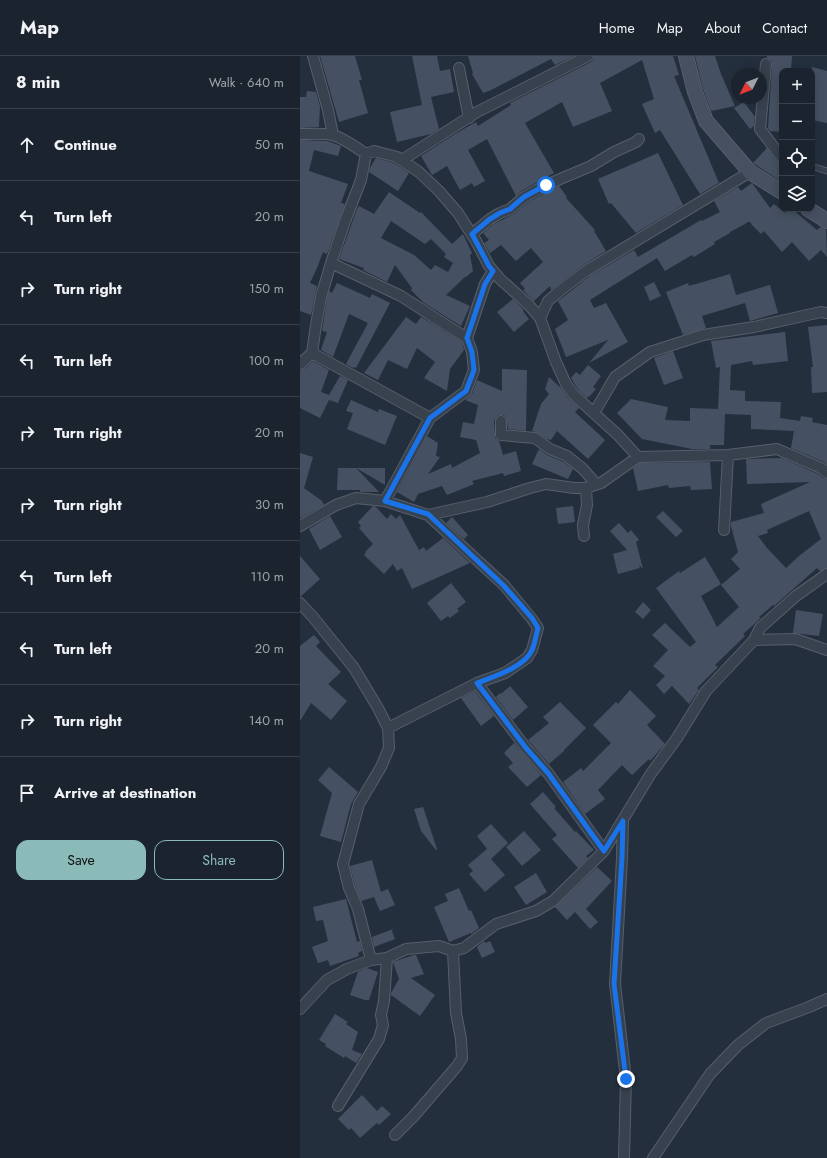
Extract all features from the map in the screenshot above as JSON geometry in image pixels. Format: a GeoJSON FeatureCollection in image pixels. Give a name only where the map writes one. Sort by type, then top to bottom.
{"type":"FeatureCollection","features":[{"type":"Feature","properties":{"kind":"street"},"geometry":{"type":"LineString","coordinates":[[313,56],[328,110],[333,135]]}},
{"type":"Feature","properties":{"kind":"street"},"geometry":{"type":"LineString","coordinates":[[402,160],[477,112],[588,56]]}},
{"type":"Feature","properties":{"kind":"street"},"geometry":{"type":"LineString","coordinates":[[686,56],[694,92],[706,121],[750,172],[779,190]]}},
{"type":"Feature","properties":{"kind":"street"},"geometry":{"type":"LineString","coordinates":[[766,64],[760,129],[779,154]]}},
{"type":"Feature","properties":{"kind":"street"},"geometry":{"type":"LineString","coordinates":[[459,68],[469,118]]}},
{"type":"Feature","properties":{"kind":"street"},"geometry":{"type":"LineString","coordinates":[[300,134],[333,135],[366,154]]}},
{"type":"Feature","properties":{"kind":"street"},"geometry":{"type":"LineString","coordinates":[[472,234],[490,219],[510,209],[524,197],[546,185],[591,166],[639,139]]}},
{"type":"Feature","properties":{"kind":"street"},"geometry":{"type":"LineString","coordinates":[[366,154],[374,150],[397,157],[419,172],[439,191],[458,213],[472,234],[489,266],[500,279],[528,304],[540,318],[556,362],[566,384],[574,395],[618,435],[638,457]]}},
{"type":"Feature","properties":{"kind":"street"},"geometry":{"type":"LineString","coordinates":[[300,364],[312,352],[316,325],[331,263],[361,180],[366,154]]}},
{"type":"Feature","properties":{"kind":"street"},"geometry":{"type":"LineString","coordinates":[[540,318],[548,302],[562,289],[586,271],[750,172]]}},
{"type":"Feature","properties":{"kind":"street"},"geometry":{"type":"LineString","coordinates":[[812,212],[827,222]]}},
{"type":"Feature","properties":{"kind":"street"},"geometry":{"type":"LineString","coordinates":[[331,263],[401,296],[467,338]]}},
{"type":"Feature","properties":{"kind":"street"},"geometry":{"type":"LineString","coordinates":[[385,501],[430,418],[466,391],[474,370],[472,352],[467,338],[485,284],[493,271]]}},
{"type":"Feature","properties":{"kind":"street"},"geometry":{"type":"LineString","coordinates":[[594,413],[615,377],[650,352],[703,335],[754,327],[821,312],[827,313]]}},
{"type":"Feature","properties":{"kind":"street"},"geometry":{"type":"LineString","coordinates":[[312,352],[430,418]]}},
{"type":"Feature","properties":{"kind":"street"},"geometry":{"type":"LineString","coordinates":[[501,421],[501,435],[535,438],[550,448],[567,456],[583,469],[596,484]]}},
{"type":"Feature","properties":{"kind":"street"},"geometry":{"type":"LineString","coordinates":[[428,514],[487,502],[546,484],[586,488],[600,483],[638,457],[728,454],[778,449],[821,468],[827,473]]}},
{"type":"Feature","properties":{"kind":"street"},"geometry":{"type":"LineString","coordinates":[[724,530],[728,454]]}},
{"type":"Feature","properties":{"kind":"street"},"geometry":{"type":"LineString","coordinates":[[584,536],[582,525],[587,505],[586,488]]}},
{"type":"Feature","properties":{"kind":"street"},"geometry":{"type":"LineString","coordinates":[[300,526],[336,505],[356,498],[385,501],[428,514],[504,586],[532,618],[538,628],[532,650],[527,658],[505,673],[477,683],[388,728]]}},
{"type":"Feature","properties":{"kind":"street"},"geometry":{"type":"LineString","coordinates":[[300,1009],[327,980],[347,969],[370,960],[387,958],[406,949],[438,946],[453,951],[464,948],[496,924],[536,911],[552,901],[604,851],[650,775],[677,738],[706,691],[754,640],[760,628],[796,596],[827,574]]}},
{"type":"Feature","properties":{"kind":"street"},"geometry":{"type":"LineString","coordinates":[[300,603],[354,668],[388,728],[389,748],[381,767],[359,804],[343,864],[349,888],[358,909],[370,960]]}},
{"type":"Feature","properties":{"kind":"street"},"geometry":{"type":"LineString","coordinates":[[754,640],[795,639],[827,650]]}},
{"type":"Feature","properties":{"kind":"street"},"geometry":{"type":"LineString","coordinates":[[477,683],[526,748],[548,773],[604,851]]}},
{"type":"Feature","properties":{"kind":"street"},"geometry":{"type":"LineString","coordinates":[[623,821],[614,984],[626,1079],[624,1158]]}},
{"type":"Feature","properties":{"kind":"street"},"geometry":{"type":"LineString","coordinates":[[395,1135],[458,1066],[462,1058],[461,1039],[456,1013],[453,951]]}},
{"type":"Feature","properties":{"kind":"street"},"geometry":{"type":"LineString","coordinates":[[338,1106],[379,1039],[383,1025],[381,1015],[384,1001],[387,958]]}},
{"type":"Feature","properties":{"kind":"street"},"geometry":{"type":"LineString","coordinates":[[652,1158],[710,1074],[738,1045],[766,1023],[827,999]]}},
{"type":"Feature","properties":{"kind":"lane"},"geometry":{"type":"LineString","coordinates":[[815,167],[827,171]]}},
{"type":"Feature","properties":{"kind":"building"},"geometry":{"type":"Polygon","coordinates":[[[320,56],[355,56],[362,80],[359,80],[368,113],[339,122],[320,56]]]}},
{"type":"Feature","properties":{"kind":"building"},"geometry":{"type":"Polygon","coordinates":[[[412,56],[437,56],[440,71],[450,69],[454,92],[431,97],[439,129],[431,134],[397,142],[390,112],[422,105],[412,56]]]}},
{"type":"Feature","properties":{"kind":"building"},"geometry":{"type":"Polygon","coordinates":[[[468,56],[574,56],[555,65],[551,59],[483,93],[472,74],[468,56]]]}},
{"type":"Feature","properties":{"kind":"building"},"geometry":{"type":"Polygon","coordinates":[[[594,56],[673,56],[679,75],[674,76],[719,183],[700,194],[660,130],[655,133],[642,104],[654,99],[642,60],[600,83],[612,111],[573,127],[562,102],[525,123],[554,173],[521,191],[516,196],[487,139],[468,150],[485,181],[474,187],[472,183],[460,190],[447,166],[432,175],[421,156],[476,122],[478,126],[511,105],[510,103],[591,62],[594,59],[594,56]]]}},
{"type":"Feature","properties":{"kind":"building"},"geometry":{"type":"Polygon","coordinates":[[[695,56],[715,56],[731,97],[731,104],[734,104],[735,106],[711,111],[703,89],[695,56]]]}},
{"type":"Feature","properties":{"kind":"building"},"geometry":{"type":"Polygon","coordinates":[[[767,56],[792,56],[791,68],[779,68],[779,132],[770,131],[768,128],[772,61],[767,58],[767,56]]]}},
{"type":"Feature","properties":{"kind":"building"},"geometry":{"type":"Polygon","coordinates":[[[812,67],[827,71],[827,123],[815,121],[815,68],[812,67]]]}},
{"type":"Feature","properties":{"kind":"building"},"geometry":{"type":"Polygon","coordinates":[[[307,91],[316,92],[320,106],[319,127],[300,128],[300,97],[306,97],[307,91]]]}},
{"type":"Feature","properties":{"kind":"building"},"geometry":{"type":"Polygon","coordinates":[[[741,104],[745,104],[755,117],[754,126],[750,129],[734,108],[741,104]]]}},
{"type":"Feature","properties":{"kind":"building"},"geometry":{"type":"Polygon","coordinates":[[[300,140],[327,141],[341,146],[338,156],[314,150],[309,171],[348,184],[341,203],[345,204],[327,254],[323,252],[310,283],[317,286],[311,315],[300,311],[300,140]]]}},
{"type":"Feature","properties":{"kind":"building"},"geometry":{"type":"Polygon","coordinates":[[[767,148],[779,163],[779,180],[753,163],[767,148]]]}},
{"type":"Feature","properties":{"kind":"building"},"geometry":{"type":"Polygon","coordinates":[[[658,153],[683,205],[636,233],[611,203],[609,204],[598,179],[658,153]]]}},
{"type":"Feature","properties":{"kind":"building"},"geometry":{"type":"Polygon","coordinates":[[[376,158],[394,163],[409,173],[398,191],[369,172],[376,158]]]}},
{"type":"Feature","properties":{"kind":"building"},"geometry":{"type":"Polygon","coordinates":[[[752,183],[770,208],[774,204],[779,208],[779,212],[796,212],[817,230],[820,227],[826,229],[827,257],[821,250],[809,261],[792,242],[782,252],[764,231],[761,234],[750,222],[748,222],[714,242],[715,244],[694,257],[692,255],[665,271],[657,258],[590,300],[594,308],[606,303],[628,342],[589,363],[608,340],[566,357],[555,329],[568,320],[558,301],[590,276],[634,250],[638,257],[701,220],[702,221],[720,212],[714,201],[738,187],[741,191],[752,183]]]}},
{"type":"Feature","properties":{"kind":"building"},"geometry":{"type":"Polygon","coordinates":[[[559,186],[567,197],[566,198],[595,230],[594,231],[606,251],[582,266],[551,290],[550,286],[534,301],[523,290],[525,289],[520,283],[543,262],[531,248],[516,261],[501,245],[490,253],[484,243],[489,240],[483,233],[494,224],[514,214],[528,202],[559,186]]]}},
{"type":"Feature","properties":{"kind":"building"},"geometry":{"type":"Polygon","coordinates":[[[389,192],[420,213],[421,212],[452,244],[463,234],[472,253],[470,255],[473,271],[446,295],[470,306],[461,326],[424,303],[411,290],[412,288],[395,265],[387,282],[363,270],[364,268],[339,259],[359,206],[374,214],[389,192]],[[391,221],[381,238],[414,255],[431,270],[435,265],[448,272],[453,263],[444,257],[446,254],[431,239],[425,244],[391,221]]]}},
{"type":"Feature","properties":{"kind":"building"},"geometry":{"type":"Polygon","coordinates":[[[730,274],[736,295],[770,285],[778,313],[750,321],[745,303],[702,316],[706,328],[683,335],[666,292],[688,283],[689,286],[730,274]]]}},
{"type":"Feature","properties":{"kind":"building"},"geometry":{"type":"Polygon","coordinates":[[[654,282],[661,296],[650,301],[644,287],[654,282]]]}},
{"type":"Feature","properties":{"kind":"building"},"geometry":{"type":"Polygon","coordinates":[[[337,283],[370,298],[372,294],[390,303],[356,368],[346,364],[368,323],[349,314],[333,357],[321,350],[327,332],[322,331],[327,298],[329,291],[332,293],[337,283]]]}},
{"type":"Feature","properties":{"kind":"building"},"geometry":{"type":"Polygon","coordinates":[[[513,299],[524,310],[523,311],[529,319],[514,332],[497,312],[513,299]]]}},
{"type":"Feature","properties":{"kind":"building"},"geometry":{"type":"Polygon","coordinates":[[[406,317],[416,324],[421,317],[462,342],[464,350],[450,369],[447,391],[424,378],[435,362],[417,348],[407,369],[388,360],[378,380],[364,373],[406,317]]]}},
{"type":"Feature","properties":{"kind":"building"},"geometry":{"type":"Polygon","coordinates":[[[827,325],[827,392],[812,393],[811,367],[813,367],[808,327],[827,325]]]}},
{"type":"Feature","properties":{"kind":"building"},"geometry":{"type":"Polygon","coordinates":[[[785,332],[788,361],[753,365],[752,361],[731,365],[730,390],[745,391],[745,401],[781,402],[780,418],[800,421],[801,416],[813,418],[812,422],[827,425],[827,465],[824,462],[791,448],[794,431],[751,429],[751,415],[725,414],[724,445],[710,445],[710,449],[692,449],[642,439],[617,413],[631,399],[668,407],[665,420],[690,421],[690,408],[718,409],[720,367],[716,368],[711,341],[785,332]]]}},
{"type":"Feature","properties":{"kind":"building"},"geometry":{"type":"Polygon","coordinates":[[[673,351],[683,378],[664,385],[654,358],[673,351]]]}},
{"type":"Feature","properties":{"kind":"building"},"geometry":{"type":"Polygon","coordinates":[[[313,361],[329,370],[321,392],[329,395],[340,376],[348,380],[338,403],[329,400],[320,418],[300,408],[300,372],[313,361]]]}},
{"type":"Feature","properties":{"kind":"building"},"geometry":{"type":"Polygon","coordinates":[[[588,365],[601,376],[593,387],[596,389],[587,398],[579,391],[571,378],[576,372],[580,375],[588,365]]]}},
{"type":"Feature","properties":{"kind":"building"},"geometry":{"type":"Polygon","coordinates":[[[502,369],[527,370],[526,431],[508,429],[506,417],[504,415],[497,416],[494,421],[495,438],[499,441],[503,455],[516,451],[521,471],[504,476],[503,473],[472,481],[474,484],[447,495],[442,486],[418,494],[414,502],[397,492],[427,436],[438,443],[436,456],[440,457],[428,474],[451,464],[452,468],[480,453],[476,440],[460,437],[463,422],[474,424],[478,405],[465,400],[472,394],[477,380],[502,391],[502,369]]]}},
{"type":"Feature","properties":{"kind":"building"},"geometry":{"type":"Polygon","coordinates":[[[549,377],[579,408],[575,412],[605,440],[588,459],[557,431],[551,440],[532,431],[541,404],[549,394],[545,389],[549,377]]]}},
{"type":"Feature","properties":{"kind":"building"},"geometry":{"type":"Polygon","coordinates":[[[351,400],[378,412],[379,409],[397,416],[385,445],[347,429],[353,413],[346,411],[351,400]]]}},
{"type":"Feature","properties":{"kind":"building"},"geometry":{"type":"Polygon","coordinates":[[[539,449],[547,455],[564,462],[573,469],[568,479],[532,464],[539,449]]]}},
{"type":"Feature","properties":{"kind":"building"},"geometry":{"type":"Polygon","coordinates":[[[300,453],[313,457],[304,488],[322,501],[324,505],[301,518],[300,517],[300,453]]]}},
{"type":"Feature","properties":{"kind":"building"},"geometry":{"type":"Polygon","coordinates":[[[782,458],[827,479],[827,568],[820,571],[817,568],[774,606],[773,605],[759,617],[761,618],[743,634],[745,636],[715,665],[718,667],[697,688],[699,690],[689,704],[672,686],[664,694],[656,685],[665,676],[653,666],[668,650],[652,635],[665,623],[690,647],[696,642],[656,588],[679,571],[680,573],[705,557],[721,584],[701,596],[717,627],[739,607],[721,585],[740,569],[731,559],[738,552],[731,522],[764,513],[761,504],[810,482],[747,484],[746,459],[782,458]],[[809,511],[767,530],[768,533],[758,536],[786,568],[821,539],[809,511]]]}},
{"type":"Feature","properties":{"kind":"building"},"geometry":{"type":"Polygon","coordinates":[[[710,462],[712,489],[691,490],[690,486],[669,488],[668,485],[638,491],[633,468],[640,463],[710,462]]]}},
{"type":"Feature","properties":{"kind":"building"},"geometry":{"type":"Polygon","coordinates":[[[338,468],[356,468],[379,492],[337,490],[338,468]]]}},
{"type":"Feature","properties":{"kind":"building"},"geometry":{"type":"Polygon","coordinates":[[[356,468],[385,468],[385,485],[356,468]]]}},
{"type":"Feature","properties":{"kind":"building"},"geometry":{"type":"Polygon","coordinates":[[[373,506],[376,507],[387,519],[391,514],[396,519],[400,515],[419,550],[424,547],[426,551],[443,538],[470,563],[412,589],[402,568],[397,571],[393,564],[384,574],[364,555],[373,544],[359,528],[361,526],[358,522],[373,506]]]}},
{"type":"Feature","properties":{"kind":"building"},"geometry":{"type":"Polygon","coordinates":[[[573,506],[575,522],[558,524],[556,508],[573,506]]]}},
{"type":"Feature","properties":{"kind":"building"},"geometry":{"type":"Polygon","coordinates":[[[663,511],[683,531],[676,537],[656,517],[663,511]]]}},
{"type":"Feature","properties":{"kind":"building"},"geometry":{"type":"Polygon","coordinates":[[[330,516],[342,537],[320,550],[309,529],[330,516]]]}},
{"type":"Feature","properties":{"kind":"building"},"geometry":{"type":"Polygon","coordinates":[[[452,517],[468,535],[464,539],[446,523],[452,517]]]}},
{"type":"Feature","properties":{"kind":"building"},"geometry":{"type":"Polygon","coordinates":[[[619,523],[628,533],[631,530],[639,540],[636,542],[643,569],[639,565],[640,568],[618,574],[613,554],[627,550],[610,531],[619,523]]]}},
{"type":"Feature","properties":{"kind":"building"},"geometry":{"type":"Polygon","coordinates":[[[300,556],[320,579],[300,597],[300,556]]]}},
{"type":"Feature","properties":{"kind":"building"},"geometry":{"type":"Polygon","coordinates":[[[451,583],[466,602],[457,609],[459,611],[450,618],[448,616],[441,621],[427,603],[451,583]]]}},
{"type":"Feature","properties":{"kind":"building"},"geometry":{"type":"Polygon","coordinates":[[[643,602],[651,610],[643,619],[635,612],[643,602]]]}},
{"type":"Feature","properties":{"kind":"building"},"geometry":{"type":"Polygon","coordinates":[[[796,610],[823,614],[819,636],[793,633],[796,610]]]}},
{"type":"Feature","properties":{"kind":"building"},"geometry":{"type":"Polygon","coordinates":[[[314,635],[320,642],[316,646],[341,672],[328,684],[347,701],[331,720],[311,703],[300,721],[300,646],[314,635]]]}},
{"type":"Feature","properties":{"kind":"building"},"geometry":{"type":"Polygon","coordinates":[[[510,686],[528,707],[513,720],[496,697],[510,686]]]}},
{"type":"Feature","properties":{"kind":"building"},"geometry":{"type":"Polygon","coordinates":[[[630,690],[656,716],[647,725],[665,744],[650,761],[649,759],[632,775],[622,765],[598,790],[605,799],[585,814],[563,782],[581,768],[583,771],[611,743],[593,725],[616,702],[618,704],[630,690]]]}},
{"type":"Feature","properties":{"kind":"building"},"geometry":{"type":"Polygon","coordinates":[[[475,691],[494,716],[481,726],[461,698],[475,691]]]}},
{"type":"Feature","properties":{"kind":"building"},"geometry":{"type":"Polygon","coordinates":[[[560,702],[586,728],[549,764],[528,740],[549,723],[543,717],[560,702]]]}},
{"type":"Feature","properties":{"kind":"building"},"geometry":{"type":"Polygon","coordinates":[[[514,743],[541,775],[527,787],[508,767],[513,763],[504,753],[514,743]]]}},
{"type":"Feature","properties":{"kind":"building"},"geometry":{"type":"Polygon","coordinates":[[[329,767],[358,792],[351,804],[341,842],[320,836],[332,793],[318,780],[329,767]]]}},
{"type":"Feature","properties":{"kind":"building"},"geometry":{"type":"Polygon","coordinates":[[[543,792],[556,807],[554,808],[575,832],[576,831],[594,850],[586,856],[588,858],[578,868],[552,839],[557,835],[530,804],[543,792]]]}},
{"type":"Feature","properties":{"kind":"building"},"geometry":{"type":"Polygon","coordinates":[[[423,807],[437,849],[436,850],[421,831],[414,809],[423,807]]]}},
{"type":"Feature","properties":{"kind":"building"},"geometry":{"type":"Polygon","coordinates":[[[491,824],[508,843],[491,859],[505,875],[485,892],[469,874],[473,871],[468,865],[487,849],[477,836],[491,824]]]}},
{"type":"Feature","properties":{"kind":"building"},"geometry":{"type":"Polygon","coordinates":[[[524,831],[541,850],[522,866],[506,847],[524,831]]]}},
{"type":"Feature","properties":{"kind":"building"},"geometry":{"type":"Polygon","coordinates":[[[372,860],[381,892],[388,889],[395,905],[380,911],[374,897],[361,901],[355,886],[350,866],[372,860]]]}},
{"type":"Feature","properties":{"kind":"building"},"geometry":{"type":"Polygon","coordinates":[[[597,867],[612,881],[586,909],[598,922],[590,929],[575,912],[567,920],[555,907],[597,867]]]}},
{"type":"Feature","properties":{"kind":"building"},"geometry":{"type":"Polygon","coordinates":[[[536,873],[547,892],[526,905],[514,887],[536,873]]]}},
{"type":"Feature","properties":{"kind":"building"},"geometry":{"type":"Polygon","coordinates":[[[459,888],[469,911],[471,910],[479,928],[471,934],[449,942],[434,907],[448,901],[445,894],[459,888]]]}},
{"type":"Feature","properties":{"kind":"building"},"geometry":{"type":"Polygon","coordinates":[[[346,899],[357,942],[360,941],[362,951],[358,953],[359,956],[330,966],[328,960],[318,963],[312,947],[328,941],[323,920],[316,921],[313,907],[346,899]]]}},
{"type":"Feature","properties":{"kind":"building"},"geometry":{"type":"Polygon","coordinates":[[[393,929],[392,931],[395,939],[374,947],[372,937],[393,929]]]}},
{"type":"Feature","properties":{"kind":"building"},"geometry":{"type":"Polygon","coordinates":[[[484,941],[486,943],[490,941],[495,952],[482,958],[477,947],[484,941]]]}},
{"type":"Feature","properties":{"kind":"building"},"geometry":{"type":"Polygon","coordinates":[[[416,955],[424,974],[411,978],[435,995],[420,1016],[391,995],[399,979],[393,962],[416,955]]]}},
{"type":"Feature","properties":{"kind":"building"},"geometry":{"type":"Polygon","coordinates":[[[367,968],[378,972],[369,1000],[365,1000],[350,995],[358,972],[367,968]]]}},
{"type":"Feature","properties":{"kind":"building"},"geometry":{"type":"Polygon","coordinates":[[[335,1014],[348,1022],[346,1024],[358,1032],[352,1050],[362,1054],[356,1063],[345,1056],[344,1058],[325,1046],[326,1044],[319,1040],[335,1014]]]}},
{"type":"Feature","properties":{"kind":"building"},"geometry":{"type":"Polygon","coordinates":[[[362,1095],[377,1111],[382,1106],[391,1114],[379,1125],[377,1123],[360,1138],[351,1128],[349,1130],[338,1119],[362,1095]]]}},
{"type":"Feature","properties":{"kind":"route"},"geometry":{"type":"LineString","coordinates":[[546,185],[524,197],[510,209],[490,219],[472,234],[493,271],[485,284],[467,338],[472,352],[474,370],[466,391],[430,418],[385,501],[428,514],[504,586],[532,618],[538,628],[532,650],[527,658],[505,673],[477,683],[526,748],[548,773],[604,851],[623,821],[614,984],[626,1079]]}}]}
